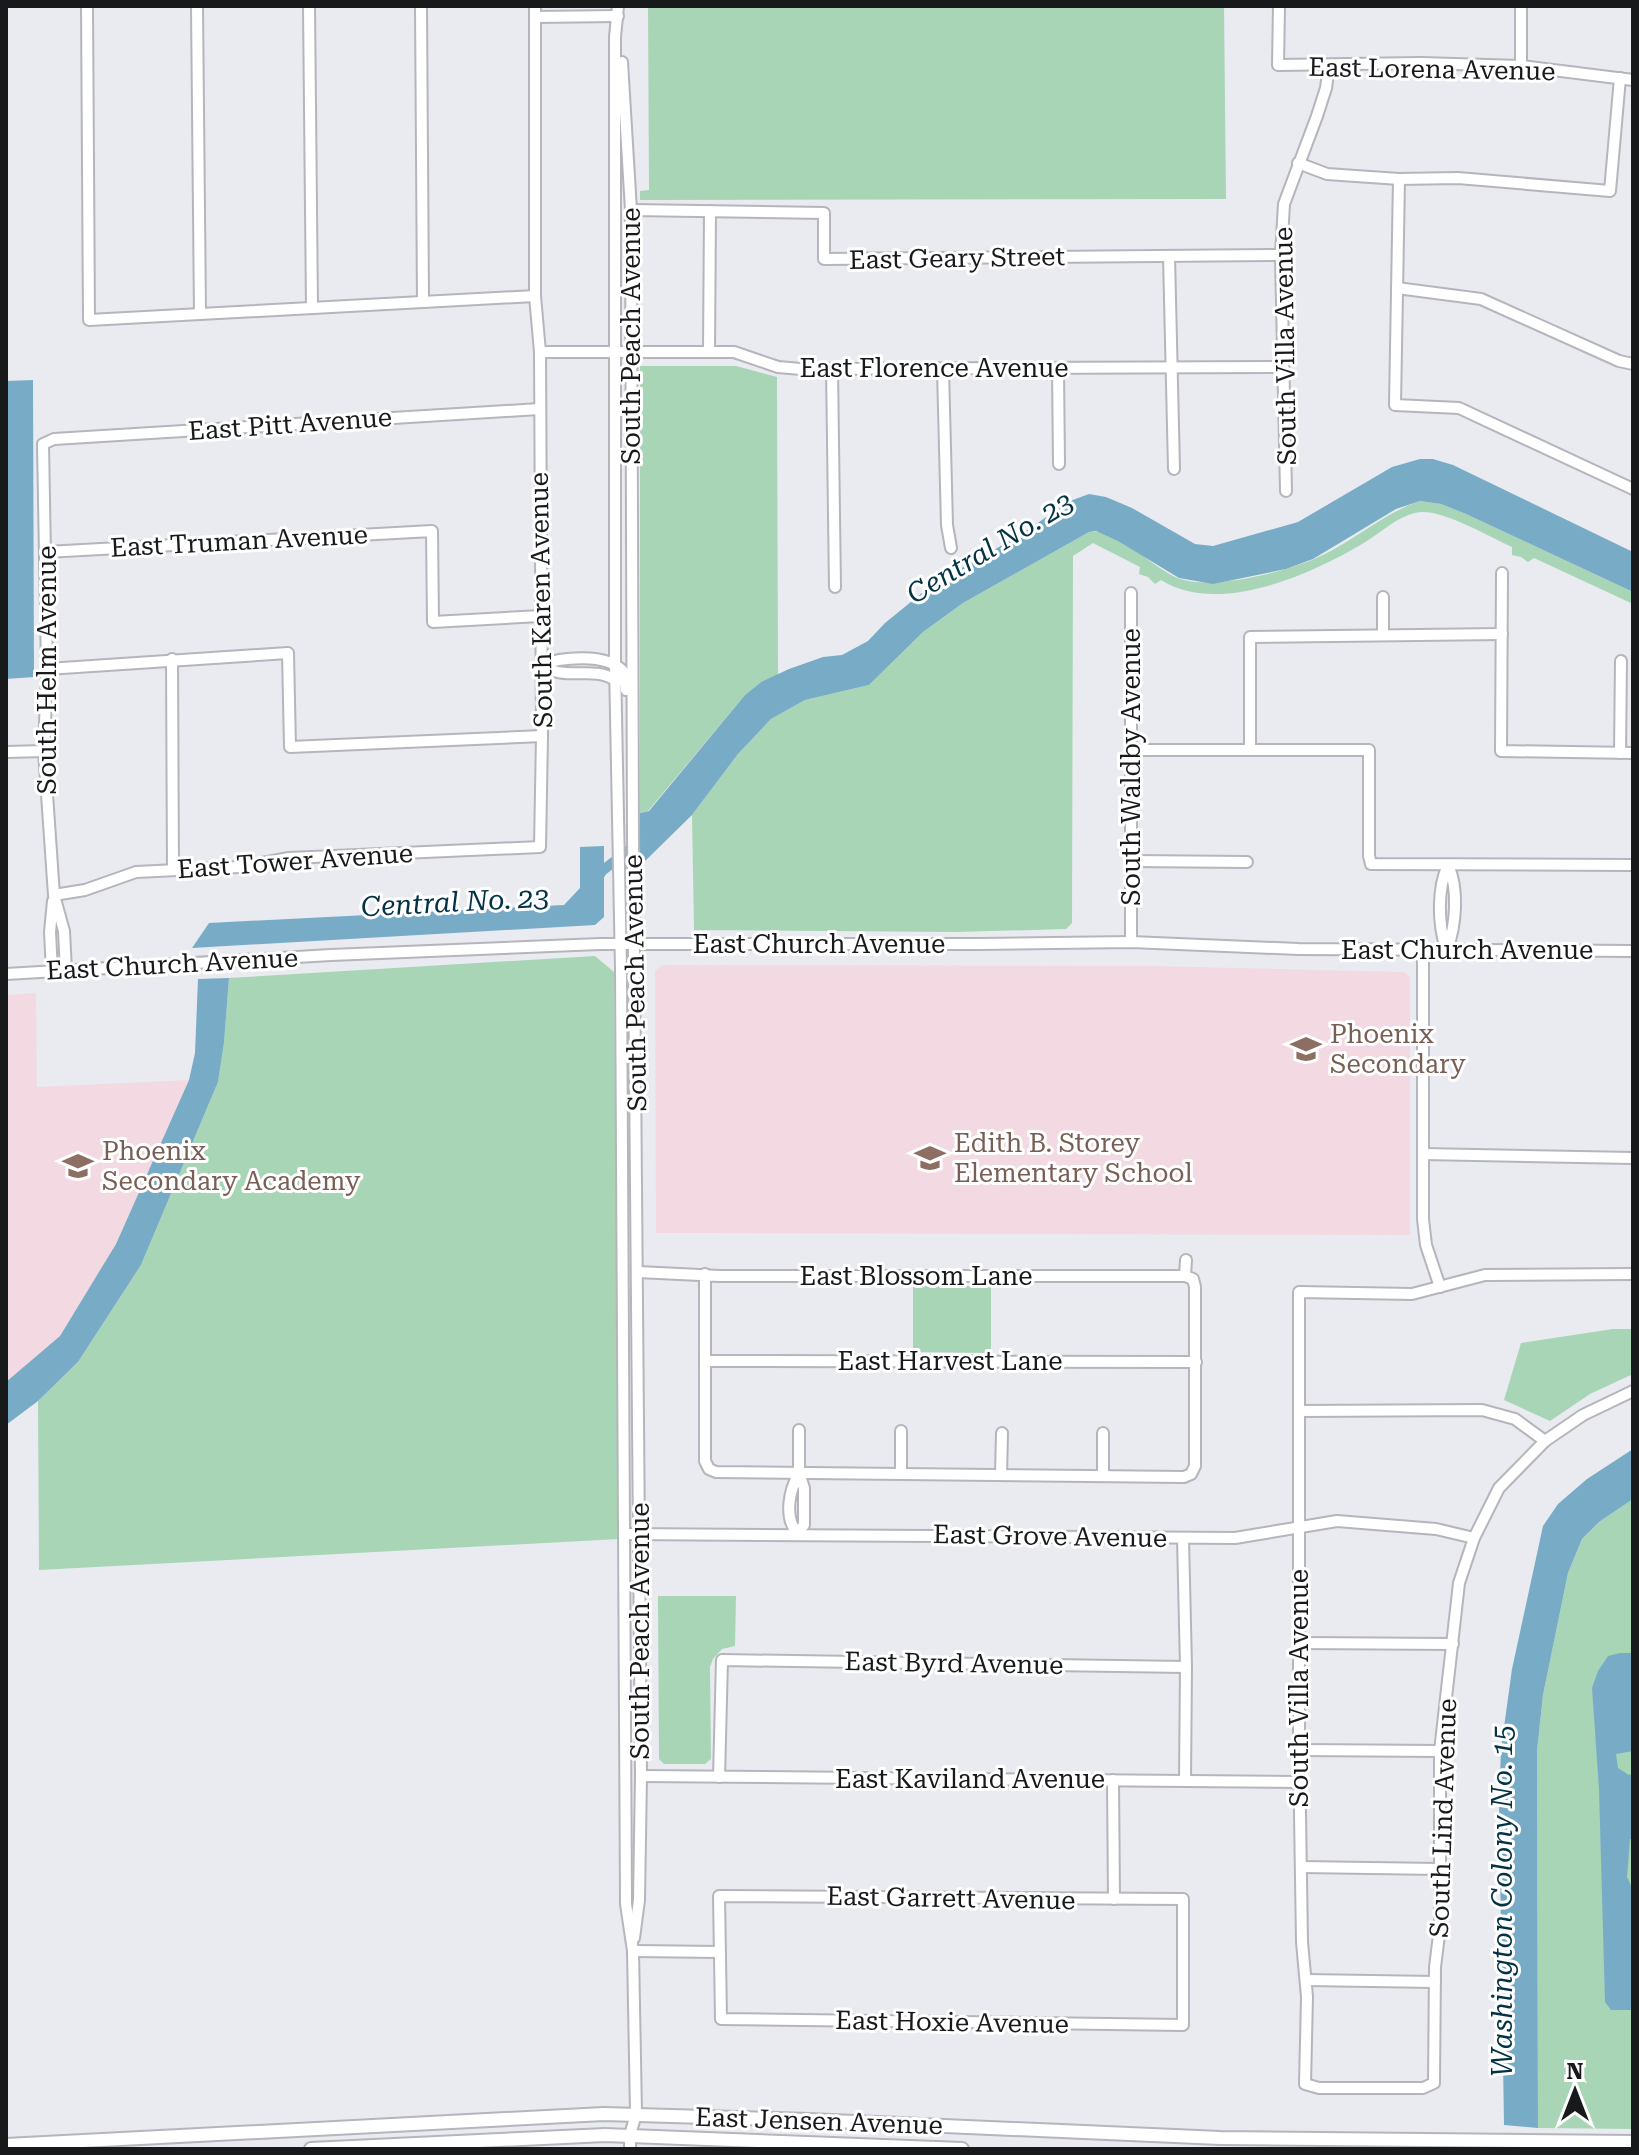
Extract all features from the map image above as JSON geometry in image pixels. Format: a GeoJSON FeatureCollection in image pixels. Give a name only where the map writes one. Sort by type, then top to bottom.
{"type":"FeatureCollection","features":[{"type":"Feature","properties":{"kind":"main road","name":"East Jensen Avenue"},"geometry":{"type":"LineString","coordinates":[[6,2145],[43,2146],[636,2114],[1220,2138],[1633,2142]]}},
{"type":"Feature","properties":{"kind":"main road","name":"East Jensen Avenue"},"geometry":{"type":"LineString","coordinates":[[311,2149],[630,2135],[962,2149]]}},
{"type":"Feature","properties":{"kind":"street"},"geometry":{"type":"LineString","coordinates":[[87,6],[89,320],[535,296]]}},
{"type":"Feature","properties":{"kind":"street"},"geometry":{"type":"LineString","coordinates":[[197,6],[200,314]]}},
{"type":"Feature","properties":{"kind":"street"},"geometry":{"type":"LineString","coordinates":[[309,6],[312,308]]}},
{"type":"Feature","properties":{"kind":"street"},"geometry":{"type":"LineString","coordinates":[[421,6],[423,302]]}},
{"type":"Feature","properties":{"kind":"street","name":"East Lorena Avenue"},"geometry":{"type":"LineString","coordinates":[[1279,6],[1278,65],[1421,63],[1521,66],[1633,80]]}},
{"type":"Feature","properties":{"kind":"street"},"geometry":{"type":"LineString","coordinates":[[1521,6],[1521,66]]}},
{"type":"Feature","properties":{"kind":"street"},"geometry":{"type":"LineString","coordinates":[[535,11],[618,11]]}},
{"type":"Feature","properties":{"kind":"street","name":"South Karen Avenue"},"geometry":{"type":"LineString","coordinates":[[535,11],[535,296],[540,352],[540,847]]}},
{"type":"Feature","properties":{"kind":"street","name":"South Peach Avenue"},"geometry":{"type":"LineString","coordinates":[[618,11],[631,210],[632,768],[641,1776],[639,1900],[633,1951]]}},
{"type":"Feature","properties":{"kind":"street","name":"South Peach Avenue"},"geometry":{"type":"LineString","coordinates":[[618,11],[615,37],[615,680],[622,1099],[626,1904],[633,1951],[636,2114],[630,2149]]}},
{"type":"Feature","properties":{"kind":"street","name":"South Villa Avenue"},"geometry":{"type":"LineString","coordinates":[[1286,491],[1281,255],[1284,204],[1317,116],[1329,66]]}},
{"type":"Feature","properties":{"kind":"street"},"geometry":{"type":"LineString","coordinates":[[1298,163],[1327,174],[1399,179],[1458,178],[1610,191],[1620,78]]}},
{"type":"Feature","properties":{"kind":"street"},"geometry":{"type":"LineString","coordinates":[[1399,179],[1395,405],[1459,408],[1633,489]]}},
{"type":"Feature","properties":{"kind":"street","name":"East Geary Street"},"geometry":{"type":"LineString","coordinates":[[631,210],[824,213],[824,259],[1281,255]]}},
{"type":"Feature","properties":{"kind":"street"},"geometry":{"type":"LineString","coordinates":[[709,352],[710,211]]}},
{"type":"Feature","properties":{"kind":"street"},"geometry":{"type":"LineString","coordinates":[[1169,256],[1174,469]]}},
{"type":"Feature","properties":{"kind":"street"},"geometry":{"type":"LineString","coordinates":[[1397,288],[1481,299],[1619,361],[1633,364]]}},
{"type":"Feature","properties":{"kind":"street","name":"East Florence Avenue"},"geometry":{"type":"LineString","coordinates":[[540,352],[734,352],[778,367],[832,369],[1283,367]]}},
{"type":"Feature","properties":{"kind":"street"},"geometry":{"type":"LineString","coordinates":[[832,369],[835,587]]}},
{"type":"Feature","properties":{"kind":"street"},"geometry":{"type":"LineString","coordinates":[[1058,369],[1059,464]]}},
{"type":"Feature","properties":{"kind":"street"},"geometry":{"type":"LineString","coordinates":[[943,370],[947,525],[951,548]]}},
{"type":"Feature","properties":{"kind":"street","name":"East Pitt Avenue"},"geometry":{"type":"LineString","coordinates":[[43,444],[54,439],[539,409]]}},
{"type":"Feature","properties":{"kind":"street","name":"South Helm Avenue"},"geometry":{"type":"LineString","coordinates":[[43,444],[47,669],[44,751],[54,895],[50,932],[52,972]]}},
{"type":"Feature","properties":{"kind":"street","name":"East Truman Avenue"},"geometry":{"type":"LineString","coordinates":[[46,552],[432,531],[433,622],[540,616]]}},
{"type":"Feature","properties":{"kind":"street"},"geometry":{"type":"LineString","coordinates":[[1502,573],[1501,751],[1633,753]]}},
{"type":"Feature","properties":{"kind":"street","name":"South Waldby Avenue"},"geometry":{"type":"LineString","coordinates":[[1131,593],[1131,942]]}},
{"type":"Feature","properties":{"kind":"street"},"geometry":{"type":"LineString","coordinates":[[1383,597],[1383,635]]}},
{"type":"Feature","properties":{"kind":"street"},"geometry":{"type":"LineString","coordinates":[[1250,750],[1250,637],[1502,634]]}},
{"type":"Feature","properties":{"kind":"street"},"geometry":{"type":"LineString","coordinates":[[47,669],[288,653],[290,747],[542,736]]}},
{"type":"Feature","properties":{"kind":"street"},"geometry":{"type":"LineString","coordinates":[[172,659],[173,870]]}},
{"type":"Feature","properties":{"kind":"street"},"geometry":{"type":"LineString","coordinates":[[541,665],[554,660],[600,660],[615,664],[625,675],[627,747],[632,768]]}},
{"type":"Feature","properties":{"kind":"street"},"geometry":{"type":"LineString","coordinates":[[1620,753],[1621,661]]}},
{"type":"Feature","properties":{"kind":"street"},"geometry":{"type":"LineString","coordinates":[[541,665],[553,673],[600,674],[615,680]]}},
{"type":"Feature","properties":{"kind":"street"},"geometry":{"type":"LineString","coordinates":[[1131,750],[1369,750],[1371,864],[1633,865]]}},
{"type":"Feature","properties":{"kind":"street"},"geometry":{"type":"LineString","coordinates":[[6,752],[44,751]]}},
{"type":"Feature","properties":{"kind":"street","name":"East Tower Avenue"},"geometry":{"type":"LineString","coordinates":[[54,895],[85,890],[136,872],[239,867],[289,858],[540,847]]}},
{"type":"Feature","properties":{"kind":"street"},"geometry":{"type":"LineString","coordinates":[[1131,861],[1247,862]]}},
{"type":"Feature","properties":{"kind":"street"},"geometry":{"type":"LineString","coordinates":[[1447,950],[1441,933],[1441,892],[1448,865]]}},
{"type":"Feature","properties":{"kind":"street","name":"South Helm Avenue"},"geometry":{"type":"LineString","coordinates":[[54,895],[64,931],[66,971]]}},
{"type":"Feature","properties":{"kind":"street","name":"East Church Avenue"},"geometry":{"type":"LineString","coordinates":[[6,974],[331,955],[620,944],[1131,942],[1298,949],[1633,951]]}},
{"type":"Feature","properties":{"kind":"street"},"geometry":{"type":"LineString","coordinates":[[1423,950],[1425,1232],[1440,1287],[1485,1275],[1633,1274]]}},
{"type":"Feature","properties":{"kind":"street"},"geometry":{"type":"LineString","coordinates":[[622,1099],[627,1126],[628,1203],[632,1212],[637,1214]]}},
{"type":"Feature","properties":{"kind":"street"},"geometry":{"type":"LineString","coordinates":[[1423,1154],[1633,1158]]}},
{"type":"Feature","properties":{"kind":"street"},"geometry":{"type":"LineString","coordinates":[[705,1274],[705,1461],[709,1469],[716,1472],[1184,1477],[1191,1474],[1195,1466],[1196,1362],[1195,1287],[1189,1278],[1186,1260]]}},
{"type":"Feature","properties":{"kind":"street","name":"East Blossom Lane"},"geometry":{"type":"LineString","coordinates":[[638,1272],[1189,1278]]}},
{"type":"Feature","properties":{"kind":"street","name":"South Villa Avenue"},"geometry":{"type":"LineString","coordinates":[[1434,2083],[1423,2088],[1319,2088],[1305,2084],[1306,1980],[1302,1942],[1299,1782],[1299,1292],[1412,1294],[1440,1287]]}},
{"type":"Feature","properties":{"kind":"street","name":"East Harvest Lane"},"geometry":{"type":"LineString","coordinates":[[705,1361],[1196,1362]]}},
{"type":"Feature","properties":{"kind":"street","name":"South Lind Avenue"},"geometry":{"type":"LineString","coordinates":[[1434,2083],[1435,1982],[1440,1927],[1440,1751],[1459,1583],[1474,1538],[1499,1488],[1545,1441],[1583,1415],[1633,1391]]}},
{"type":"Feature","properties":{"kind":"street"},"geometry":{"type":"LineString","coordinates":[[1299,1411],[1482,1410],[1515,1419],[1545,1441]]}},
{"type":"Feature","properties":{"kind":"street"},"geometry":{"type":"LineString","coordinates":[[799,1430],[804,1525],[797,1533],[790,1524],[790,1488],[799,1473]]}},
{"type":"Feature","properties":{"kind":"street"},"geometry":{"type":"LineString","coordinates":[[901,1431],[901,1473]]}},
{"type":"Feature","properties":{"kind":"street"},"geometry":{"type":"LineString","coordinates":[[1001,1475],[1002,1433]]}},
{"type":"Feature","properties":{"kind":"street"},"geometry":{"type":"LineString","coordinates":[[1103,1433],[1103,1476]]}},
{"type":"Feature","properties":{"kind":"street"},"geometry":{"type":"LineString","coordinates":[[790,1507],[797,1503],[804,1508]]}},
{"type":"Feature","properties":{"kind":"street","name":"East Grove Avenue"},"geometry":{"type":"LineString","coordinates":[[624,1534],[1235,1538],[1268,1535],[1337,1521],[1436,1529],[1474,1538]]}},
{"type":"Feature","properties":{"kind":"street"},"geometry":{"type":"LineString","coordinates":[[1183,1538],[1185,1781]]}},
{"type":"Feature","properties":{"kind":"street"},"geometry":{"type":"LineString","coordinates":[[1300,1643],[1453,1644]]}},
{"type":"Feature","properties":{"kind":"street","name":"East Byrd Avenue"},"geometry":{"type":"LineString","coordinates":[[719,1777],[722,1660],[1186,1667]]}},
{"type":"Feature","properties":{"kind":"street"},"geometry":{"type":"LineString","coordinates":[[1299,1750],[1440,1751]]}},
{"type":"Feature","properties":{"kind":"street","name":"East Kaviland Avenue"},"geometry":{"type":"LineString","coordinates":[[641,1776],[1299,1782]]}},
{"type":"Feature","properties":{"kind":"street"},"geometry":{"type":"LineString","coordinates":[[1113,1780],[1114,1899]]}},
{"type":"Feature","properties":{"kind":"street"},"geometry":{"type":"LineString","coordinates":[[1301,1867],[1439,1869]]}},
{"type":"Feature","properties":{"kind":"street","name":"East Garrett Avenue"},"geometry":{"type":"LineString","coordinates":[[720,1952],[719,1896],[1183,1899],[1183,2025]]}},
{"type":"Feature","properties":{"kind":"street"},"geometry":{"type":"LineString","coordinates":[[633,1951],[720,1952]]}},
{"type":"Feature","properties":{"kind":"street","name":"East Hoxie Avenue"},"geometry":{"type":"LineString","coordinates":[[720,1952],[721,2019],[1183,2025]]}},
{"type":"Feature","properties":{"kind":"street"},"geometry":{"type":"LineString","coordinates":[[1306,1980],[1435,1982]]}},
{"type":"Feature","properties":{"kind":"street"},"geometry":{"type":"LineString","coordinates":[[335,2128],[335,2148]]}},
{"type":"Feature","properties":{"kind":"shaded area","name":"Edith B. Storey Elementary School"},"geometry":{"type":"Polygon","coordinates":[[[662,965],[1151,966],[1404,972],[1410,977],[1410,1235],[656,1233],[655,971],[662,965]]]}},
{"type":"Feature","properties":{"kind":"shaded area","name":"Phoenix Secondary Academy"},"geometry":{"type":"Polygon","coordinates":[[[36,993],[37,1087],[189,1080],[116,1244],[60,1336],[6,1382],[6,995],[36,993]]]}},
{"type":"Feature","properties":{"kind":"green space"},"geometry":{"type":"Polygon","coordinates":[[[648,6],[1224,6],[1226,199],[640,200],[640,191],[649,190],[648,6]]]}},
{"type":"Feature","properties":{"kind":"green space"},"geometry":{"type":"Polygon","coordinates":[[[640,366],[736,366],[777,377],[778,675],[761,682],[745,695],[648,811],[640,813],[640,366]]]}},
{"type":"Feature","properties":{"kind":"green space"},"geometry":{"type":"Polygon","coordinates":[[[1420,501],[1441,504],[1466,514],[1633,592],[1633,604],[1534,558],[1528,562],[1512,555],[1512,547],[1454,520],[1431,513],[1405,516],[1341,556],[1291,579],[1236,593],[1209,594],[1184,590],[1161,580],[1155,584],[1139,574],[1140,567],[1093,543],[1073,556],[1072,923],[1066,929],[957,932],[694,930],[692,815],[738,754],[771,719],[805,700],[869,685],[923,632],[963,603],[1089,532],[1100,532],[1123,542],[1180,579],[1194,582],[1228,581],[1265,575],[1312,560],[1392,513],[1420,501]]]}},
{"type":"Feature","properties":{"kind":"green space"},"geometry":{"type":"Polygon","coordinates":[[[595,956],[614,972],[619,1539],[39,1570],[38,1401],[78,1362],[141,1265],[218,1082],[229,978],[595,956]]]}},
{"type":"Feature","properties":{"kind":"green space"},"geometry":{"type":"Polygon","coordinates":[[[913,1286],[991,1286],[991,1353],[913,1352],[913,1286]]]}},
{"type":"Feature","properties":{"kind":"green space"},"geometry":{"type":"Polygon","coordinates":[[[1613,1329],[1633,1329],[1633,1374],[1590,1394],[1550,1421],[1504,1400],[1521,1343],[1613,1329]]]}},
{"type":"Feature","properties":{"kind":"green space"},"geometry":{"type":"Polygon","coordinates":[[[1633,1499],[1633,2129],[1538,2128],[1537,1751],[1543,1695],[1568,1573],[1582,1539],[1599,1522],[1633,1499]]]}},
{"type":"Feature","properties":{"kind":"green space"},"geometry":{"type":"Polygon","coordinates":[[[658,1596],[736,1596],[735,1646],[722,1649],[710,1667],[711,1759],[705,1764],[664,1764],[659,1759],[658,1596]]]}},
{"type":"Feature","properties":{"kind":"water"},"geometry":{"type":"Polygon","coordinates":[[[33,380],[34,677],[6,679],[6,381],[33,380]]]}},
{"type":"Feature","properties":{"kind":"water"},"geometry":{"type":"Polygon","coordinates":[[[1420,459],[1453,465],[1633,552],[1633,592],[1466,514],[1441,504],[1420,501],[1396,509],[1313,559],[1286,569],[1213,584],[1179,578],[1118,541],[1096,531],[1089,532],[963,603],[923,632],[869,685],[805,700],[771,719],[738,754],[692,815],[640,866],[640,813],[649,811],[745,695],[761,682],[789,669],[823,657],[842,655],[868,641],[933,584],[1017,537],[1070,501],[1089,494],[1106,497],[1132,508],[1195,544],[1213,546],[1298,522],[1392,467],[1420,459]]]}},
{"type":"Feature","properties":{"kind":"water"},"geometry":{"type":"Polygon","coordinates":[[[604,846],[604,917],[595,925],[192,948],[209,923],[564,905],[580,888],[580,847],[604,846]]]}},
{"type":"Feature","properties":{"kind":"water"},"geometry":{"type":"Polygon","coordinates":[[[229,978],[218,1082],[141,1265],[78,1362],[38,1401],[6,1425],[6,1382],[60,1336],[116,1244],[189,1080],[195,1053],[198,979],[229,978]]]}},
{"type":"Feature","properties":{"kind":"water","name":"Washington Colony No. 15"},"geometry":{"type":"Polygon","coordinates":[[[1633,1449],[1633,1499],[1599,1522],[1582,1539],[1568,1573],[1543,1695],[1537,1751],[1538,2128],[1504,2125],[1499,1803],[1501,1749],[1512,1669],[1543,1526],[1558,1504],[1587,1479],[1633,1449]]]}},
{"type":"Feature","properties":{"kind":"water"},"geometry":{"type":"Polygon","coordinates":[[[1633,1653],[1633,1751],[1616,1754],[1618,1768],[1629,1775],[1633,1774],[1633,1839],[1630,1839],[1627,1877],[1633,1890],[1633,2010],[1611,2010],[1605,2002],[1599,1789],[1592,1688],[1608,1656],[1633,1653]]]}},
{"type":"Feature","properties":{"kind":"waterway","name":"Central No. 23"},"geometry":{"type":"LineString","coordinates":[[597,879],[602,871],[639,842]]}},
{"type":"Feature","properties":{"kind":"place","name":"Phoenix Secondary"},"geometry":{"type":"Point","coordinates":[1306,1049]}},
{"type":"Feature","properties":{"kind":"place","name":"Edith B. Storey Elementary School"},"geometry":{"type":"Point","coordinates":[930,1158]}},
{"type":"Feature","properties":{"kind":"place","name":"Phoenix Secondary Academy"},"geometry":{"type":"Point","coordinates":[78,1166]}}]}
